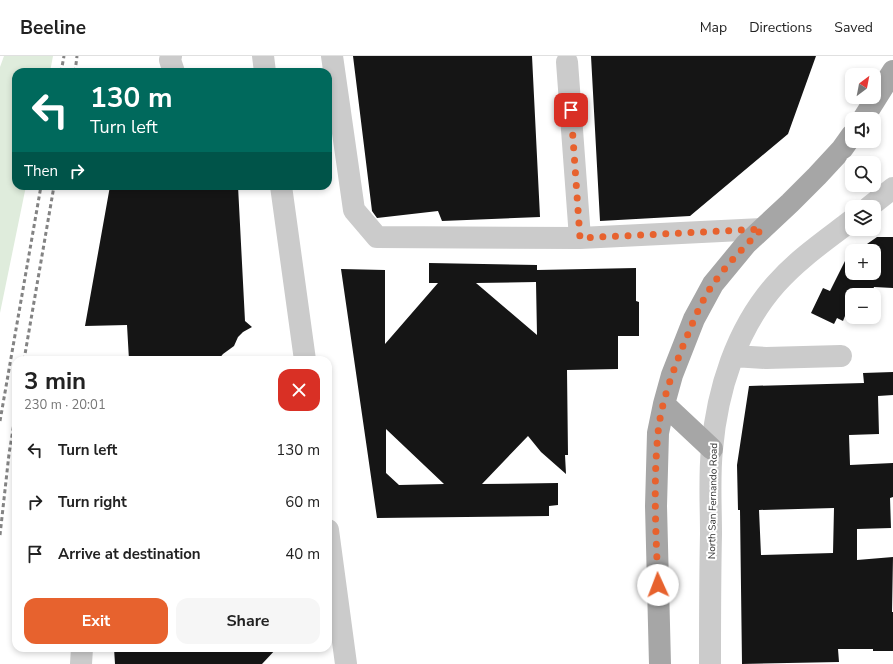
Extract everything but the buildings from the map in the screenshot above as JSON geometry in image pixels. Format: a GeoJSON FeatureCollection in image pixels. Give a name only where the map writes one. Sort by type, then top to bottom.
{"type":"FeatureCollection","features":[{"type":"Feature","properties":{"kind":"main road"},"geometry":{"type":"LineString","coordinates":[[867,112],[893,71]]}},
{"type":"Feature","properties":{"kind":"main road"},"geometry":{"type":"LineString","coordinates":[[660,664],[656,506],[658,432],[672,375],[694,319],[713,284],[746,244],[817,176],[845,145]]}},
{"type":"Feature","properties":{"kind":"main road"},"geometry":{"type":"LineString","coordinates":[[664,404],[712,449]]}},
{"type":"Feature","properties":{"kind":"street"},"geometry":{"type":"LineString","coordinates":[[171,56],[170,60],[173,68]]}},
{"type":"Feature","properties":{"kind":"street"},"geometry":{"type":"LineString","coordinates":[[263,56],[264,68]]}},
{"type":"Feature","properties":{"kind":"street"},"geometry":{"type":"LineString","coordinates":[[332,56],[354,210],[377,237],[580,238],[762,229]]}},
{"type":"Feature","properties":{"kind":"street"},"geometry":{"type":"LineString","coordinates":[[567,62],[580,238]]}},
{"type":"Feature","properties":{"kind":"street"},"geometry":{"type":"LineString","coordinates":[[878,200],[893,188]]}},
{"type":"Feature","properties":{"kind":"street"},"geometry":{"type":"LineString","coordinates":[[282,190],[304,356]]}},
{"type":"Feature","properties":{"kind":"street","name":"North San Fernando Road"},"geometry":{"type":"LineString","coordinates":[[710,664],[712,449],[716,414],[723,385],[733,356],[750,320],[762,302],[775,285],[805,256],[845,225]]}},
{"type":"Feature","properties":{"kind":"street"},"geometry":{"type":"LineString","coordinates":[[733,356],[766,358],[841,356]]}},
{"type":"Feature","properties":{"kind":"street"},"geometry":{"type":"LineString","coordinates":[[332,560],[346,664]]}},
{"type":"Feature","properties":{"kind":"street"},"geometry":{"type":"LineString","coordinates":[[81,664],[82,652]]}},
{"type":"Feature","properties":{"kind":"green space"},"geometry":{"type":"Polygon","coordinates":[[[4,56],[53,56],[51,68],[12,68],[12,190],[25,190],[0,313],[0,67],[4,56]]]}},
{"type":"Feature","properties":{"kind":"railway"},"geometry":{"type":"LineString","coordinates":[[62,68],[64,56]]}},
{"type":"Feature","properties":{"kind":"railway"},"geometry":{"type":"LineString","coordinates":[[76,68],[77,56]]}},
{"type":"Feature","properties":{"kind":"railway"},"geometry":{"type":"LineString","coordinates":[[0,421],[40,190]]}},
{"type":"Feature","properties":{"kind":"railway"},"geometry":{"type":"LineString","coordinates":[[25,356],[53,190]]}},
{"type":"Feature","properties":{"kind":"railway"},"geometry":{"type":"LineString","coordinates":[[0,535],[12,436]]}},
{"type":"Feature","properties":{"kind":"route"},"geometry":{"type":"LineString","coordinates":[[571,110],[580,238],[762,229],[746,244],[713,284],[694,319],[672,375],[658,432],[656,506],[658,585]]}}]}
